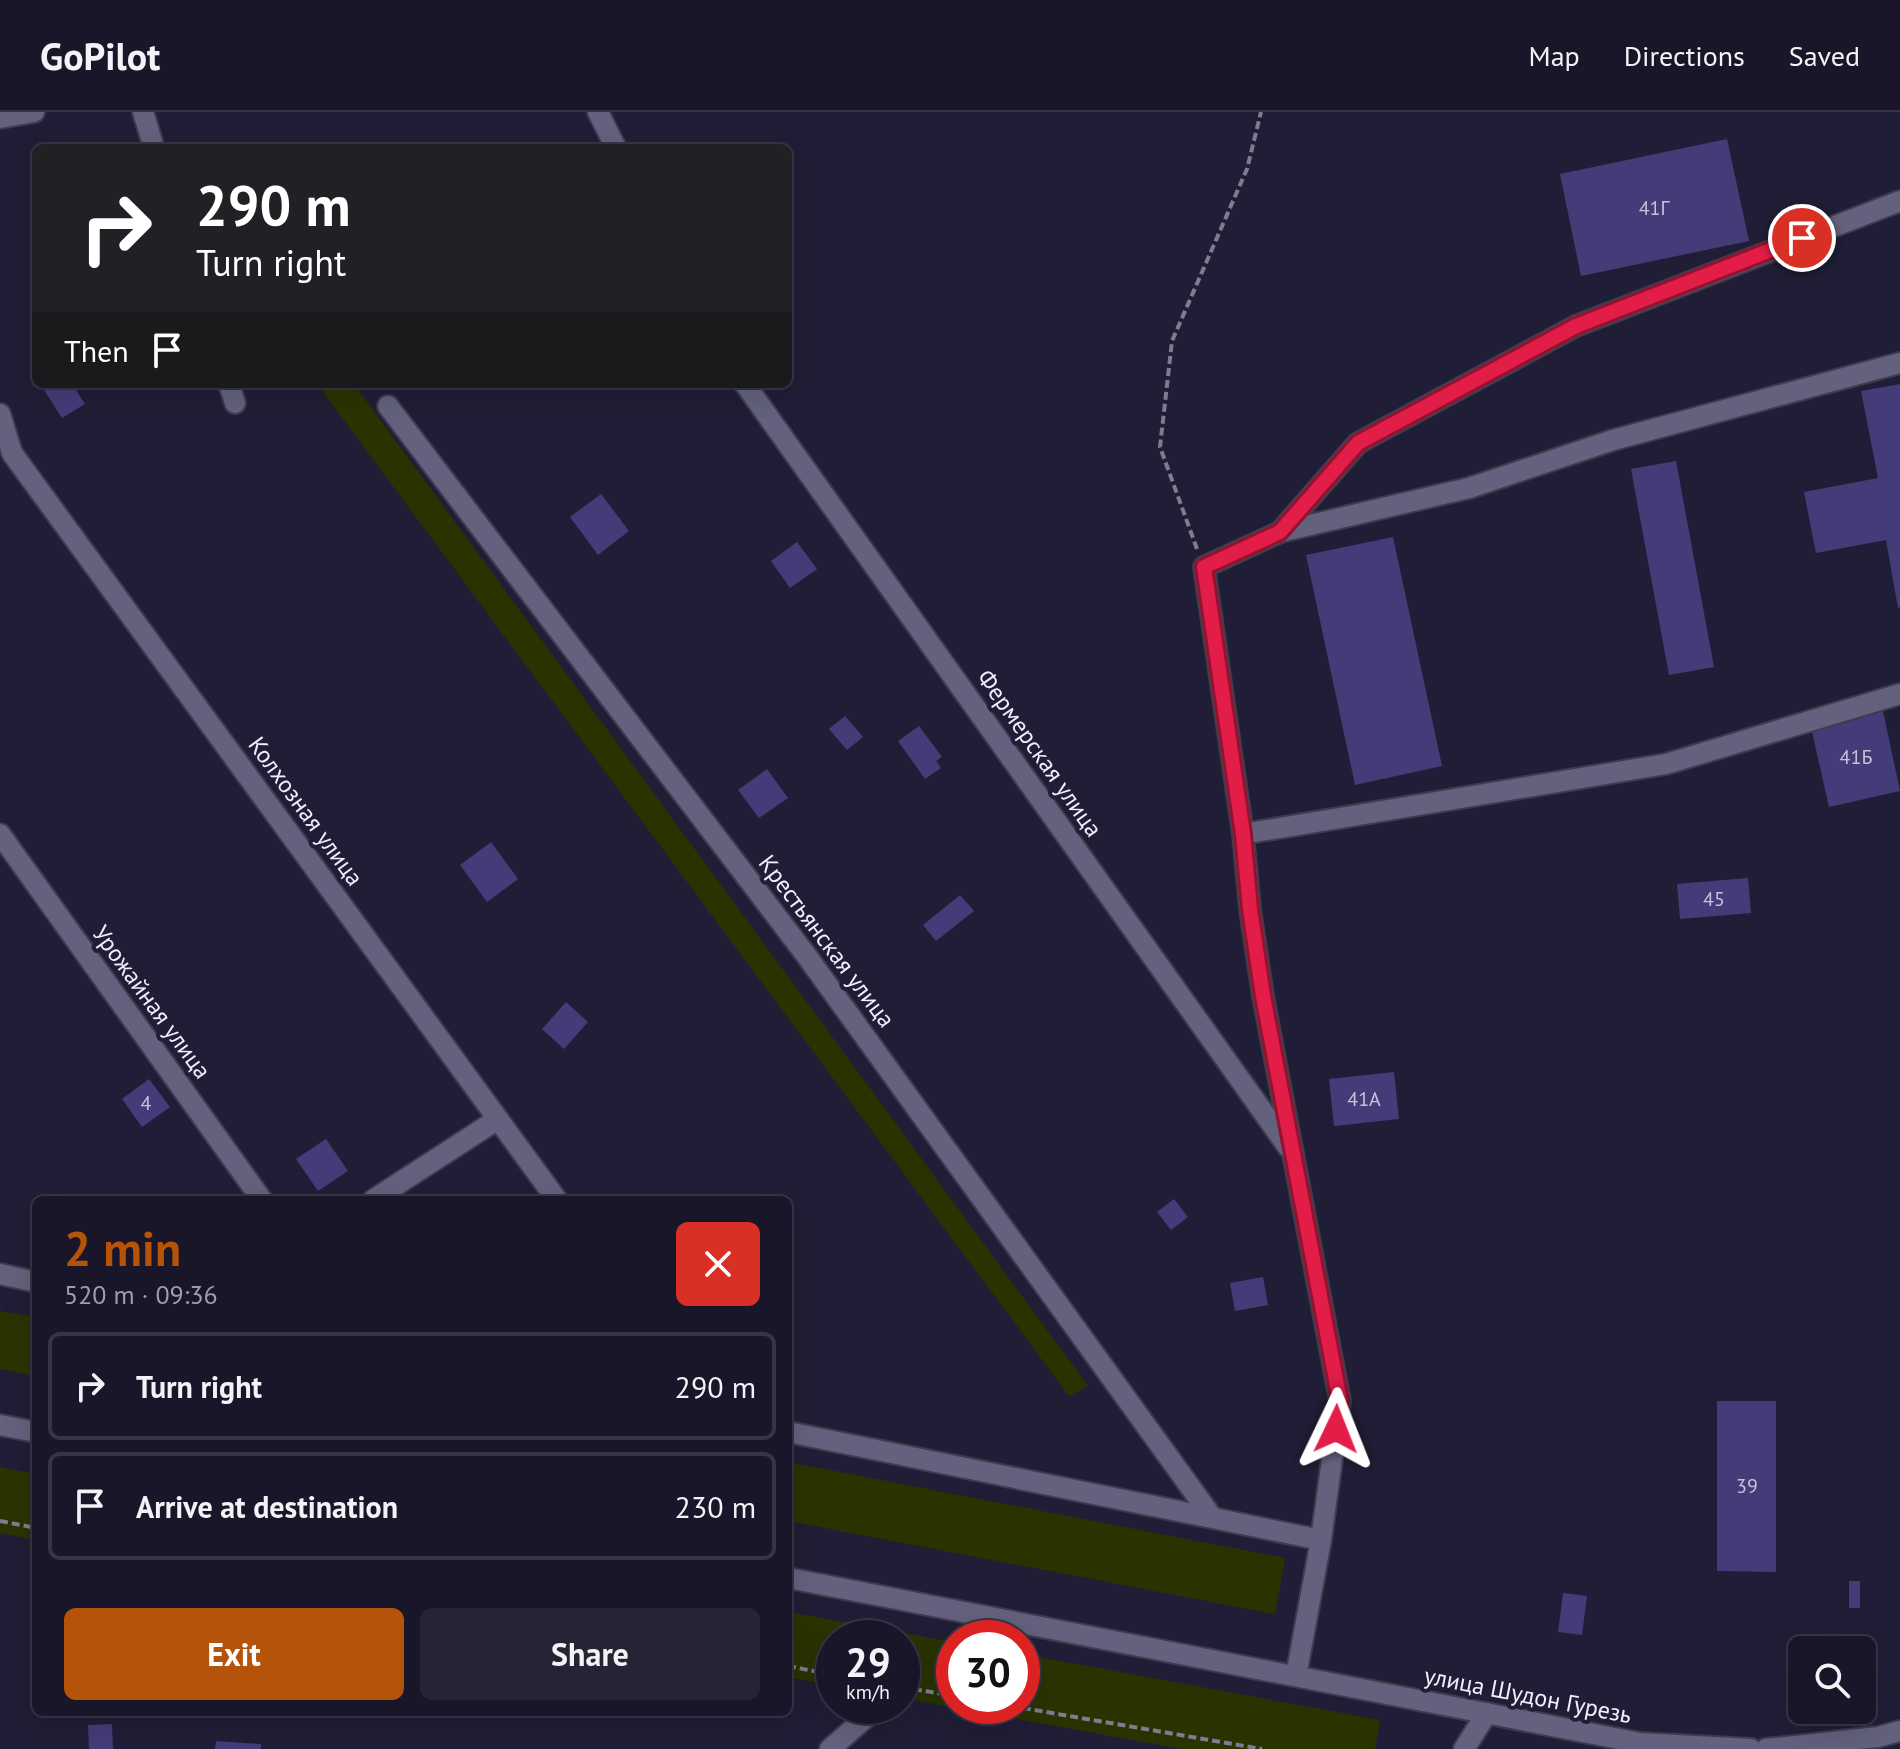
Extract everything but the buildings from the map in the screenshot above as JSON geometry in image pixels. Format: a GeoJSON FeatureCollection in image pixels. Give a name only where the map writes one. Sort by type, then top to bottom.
{"type":"FeatureCollection","features":[{"type":"Feature","properties":{"kind":"street"},"geometry":{"type":"LineString","coordinates":[[0,118],[34,112]]}},
{"type":"Feature","properties":{"kind":"street"},"geometry":{"type":"LineString","coordinates":[[143,112],[153,144]]}},
{"type":"Feature","properties":{"kind":"street"},"geometry":{"type":"LineString","coordinates":[[598,112],[614,144]]}},
{"type":"Feature","properties":{"kind":"street"},"geometry":{"type":"LineString","coordinates":[[1280,532],[1358,443],[1576,326],[1900,201]]}},
{"type":"Feature","properties":{"kind":"street"},"geometry":{"type":"LineString","coordinates":[[1296,1676],[1321,1540],[1340,1401],[1263,996],[1204,567],[1280,532],[1469,488],[1613,440],[1900,363]]}},
{"type":"Feature","properties":{"kind":"street","name":"Фермерская улица"},"geometry":{"type":"LineString","coordinates":[[748,388],[1293,1153]]}},
{"type":"Feature","properties":{"kind":"street","name":"Крестьянская улица"},"geometry":{"type":"LineString","coordinates":[[388,406],[806,955],[1212,1517]]}},
{"type":"Feature","properties":{"kind":"street","name":"Колхозная улица"},"geometry":{"type":"LineString","coordinates":[[0,414],[12,453],[554,1196]]}},
{"type":"Feature","properties":{"kind":"street"},"geometry":{"type":"LineString","coordinates":[[1243,834],[1666,764],[1900,694]]}},
{"type":"Feature","properties":{"kind":"street","name":"Урожайная улица"},"geometry":{"type":"LineString","coordinates":[[0,834],[259,1196]]}},
{"type":"Feature","properties":{"kind":"street"},"geometry":{"type":"LineString","coordinates":[[379,1196],[498,1119]]}},
{"type":"Feature","properties":{"kind":"street"},"geometry":{"type":"LineString","coordinates":[[0,1274],[32,1281]]}},
{"type":"Feature","properties":{"kind":"street"},"geometry":{"type":"LineString","coordinates":[[0,1425],[32,1431]]}},
{"type":"Feature","properties":{"kind":"street"},"geometry":{"type":"LineString","coordinates":[[792,1433],[1321,1540]]}},
{"type":"Feature","properties":{"kind":"street","name":"улица Шудон Гурезь"},"geometry":{"type":"LineString","coordinates":[[792,1579],[1640,1743],[1751,1749]]}},
{"type":"Feature","properties":{"kind":"street"},"geometry":{"type":"LineString","coordinates":[[1464,1749],[1487,1713]]}},
{"type":"Feature","properties":{"kind":"street"},"geometry":{"type":"LineString","coordinates":[[830,1749],[858,1724]]}},
{"type":"Feature","properties":{"kind":"street"},"geometry":{"type":"LineString","coordinates":[[1766,1749],[1878,1737],[1900,1731]]}},
{"type":"Feature","properties":{"kind":"path"},"geometry":{"type":"LineString","coordinates":[[1204,567],[1160,447],[1172,341],[1247,169],[1261,112]]}},
{"type":"Feature","properties":{"kind":"path"},"geometry":{"type":"LineString","coordinates":[[0,1521],[32,1527]]}},
{"type":"Feature","properties":{"kind":"path"},"geometry":{"type":"LineString","coordinates":[[792,1667],[816,1671]]}},
{"type":"Feature","properties":{"kind":"path"},"geometry":{"type":"LineString","coordinates":[[1040,1711],[1262,1749]]}},
{"type":"Feature","properties":{"kind":"green space"},"geometry":{"type":"Polygon","coordinates":[[[320,388],[357,388],[1088,1386],[1069,1396],[320,388]]]}},
{"type":"Feature","properties":{"kind":"green space"},"geometry":{"type":"Polygon","coordinates":[[[0,1311],[32,1316],[32,1375],[0,1369],[0,1311]]]}},
{"type":"Feature","properties":{"kind":"green space"},"geometry":{"type":"Polygon","coordinates":[[[792,1463],[1285,1558],[1275,1614],[792,1522],[792,1463]]]}},
{"type":"Feature","properties":{"kind":"green space"},"geometry":{"type":"Polygon","coordinates":[[[0,1467],[32,1473],[32,1539],[0,1533],[0,1467]]]}},
{"type":"Feature","properties":{"kind":"green space"},"geometry":{"type":"Polygon","coordinates":[[[792,1613],[832,1620],[816,1620],[816,1682],[792,1678],[792,1613]]]}},
{"type":"Feature","properties":{"kind":"green space"},"geometry":{"type":"Polygon","coordinates":[[[920,1636],[936,1639],[936,1704],[920,1701],[920,1636]]]}},
{"type":"Feature","properties":{"kind":"green space"},"geometry":{"type":"Polygon","coordinates":[[[1040,1657],[1380,1720],[1375,1749],[1181,1749],[1040,1723],[1040,1657]]]}},
{"type":"Feature","properties":{"kind":"route"},"geometry":{"type":"LineString","coordinates":[[1336,1429],[1340,1401],[1263,996],[1204,567],[1280,532],[1358,443],[1576,326],[1802,238]]}}]}
